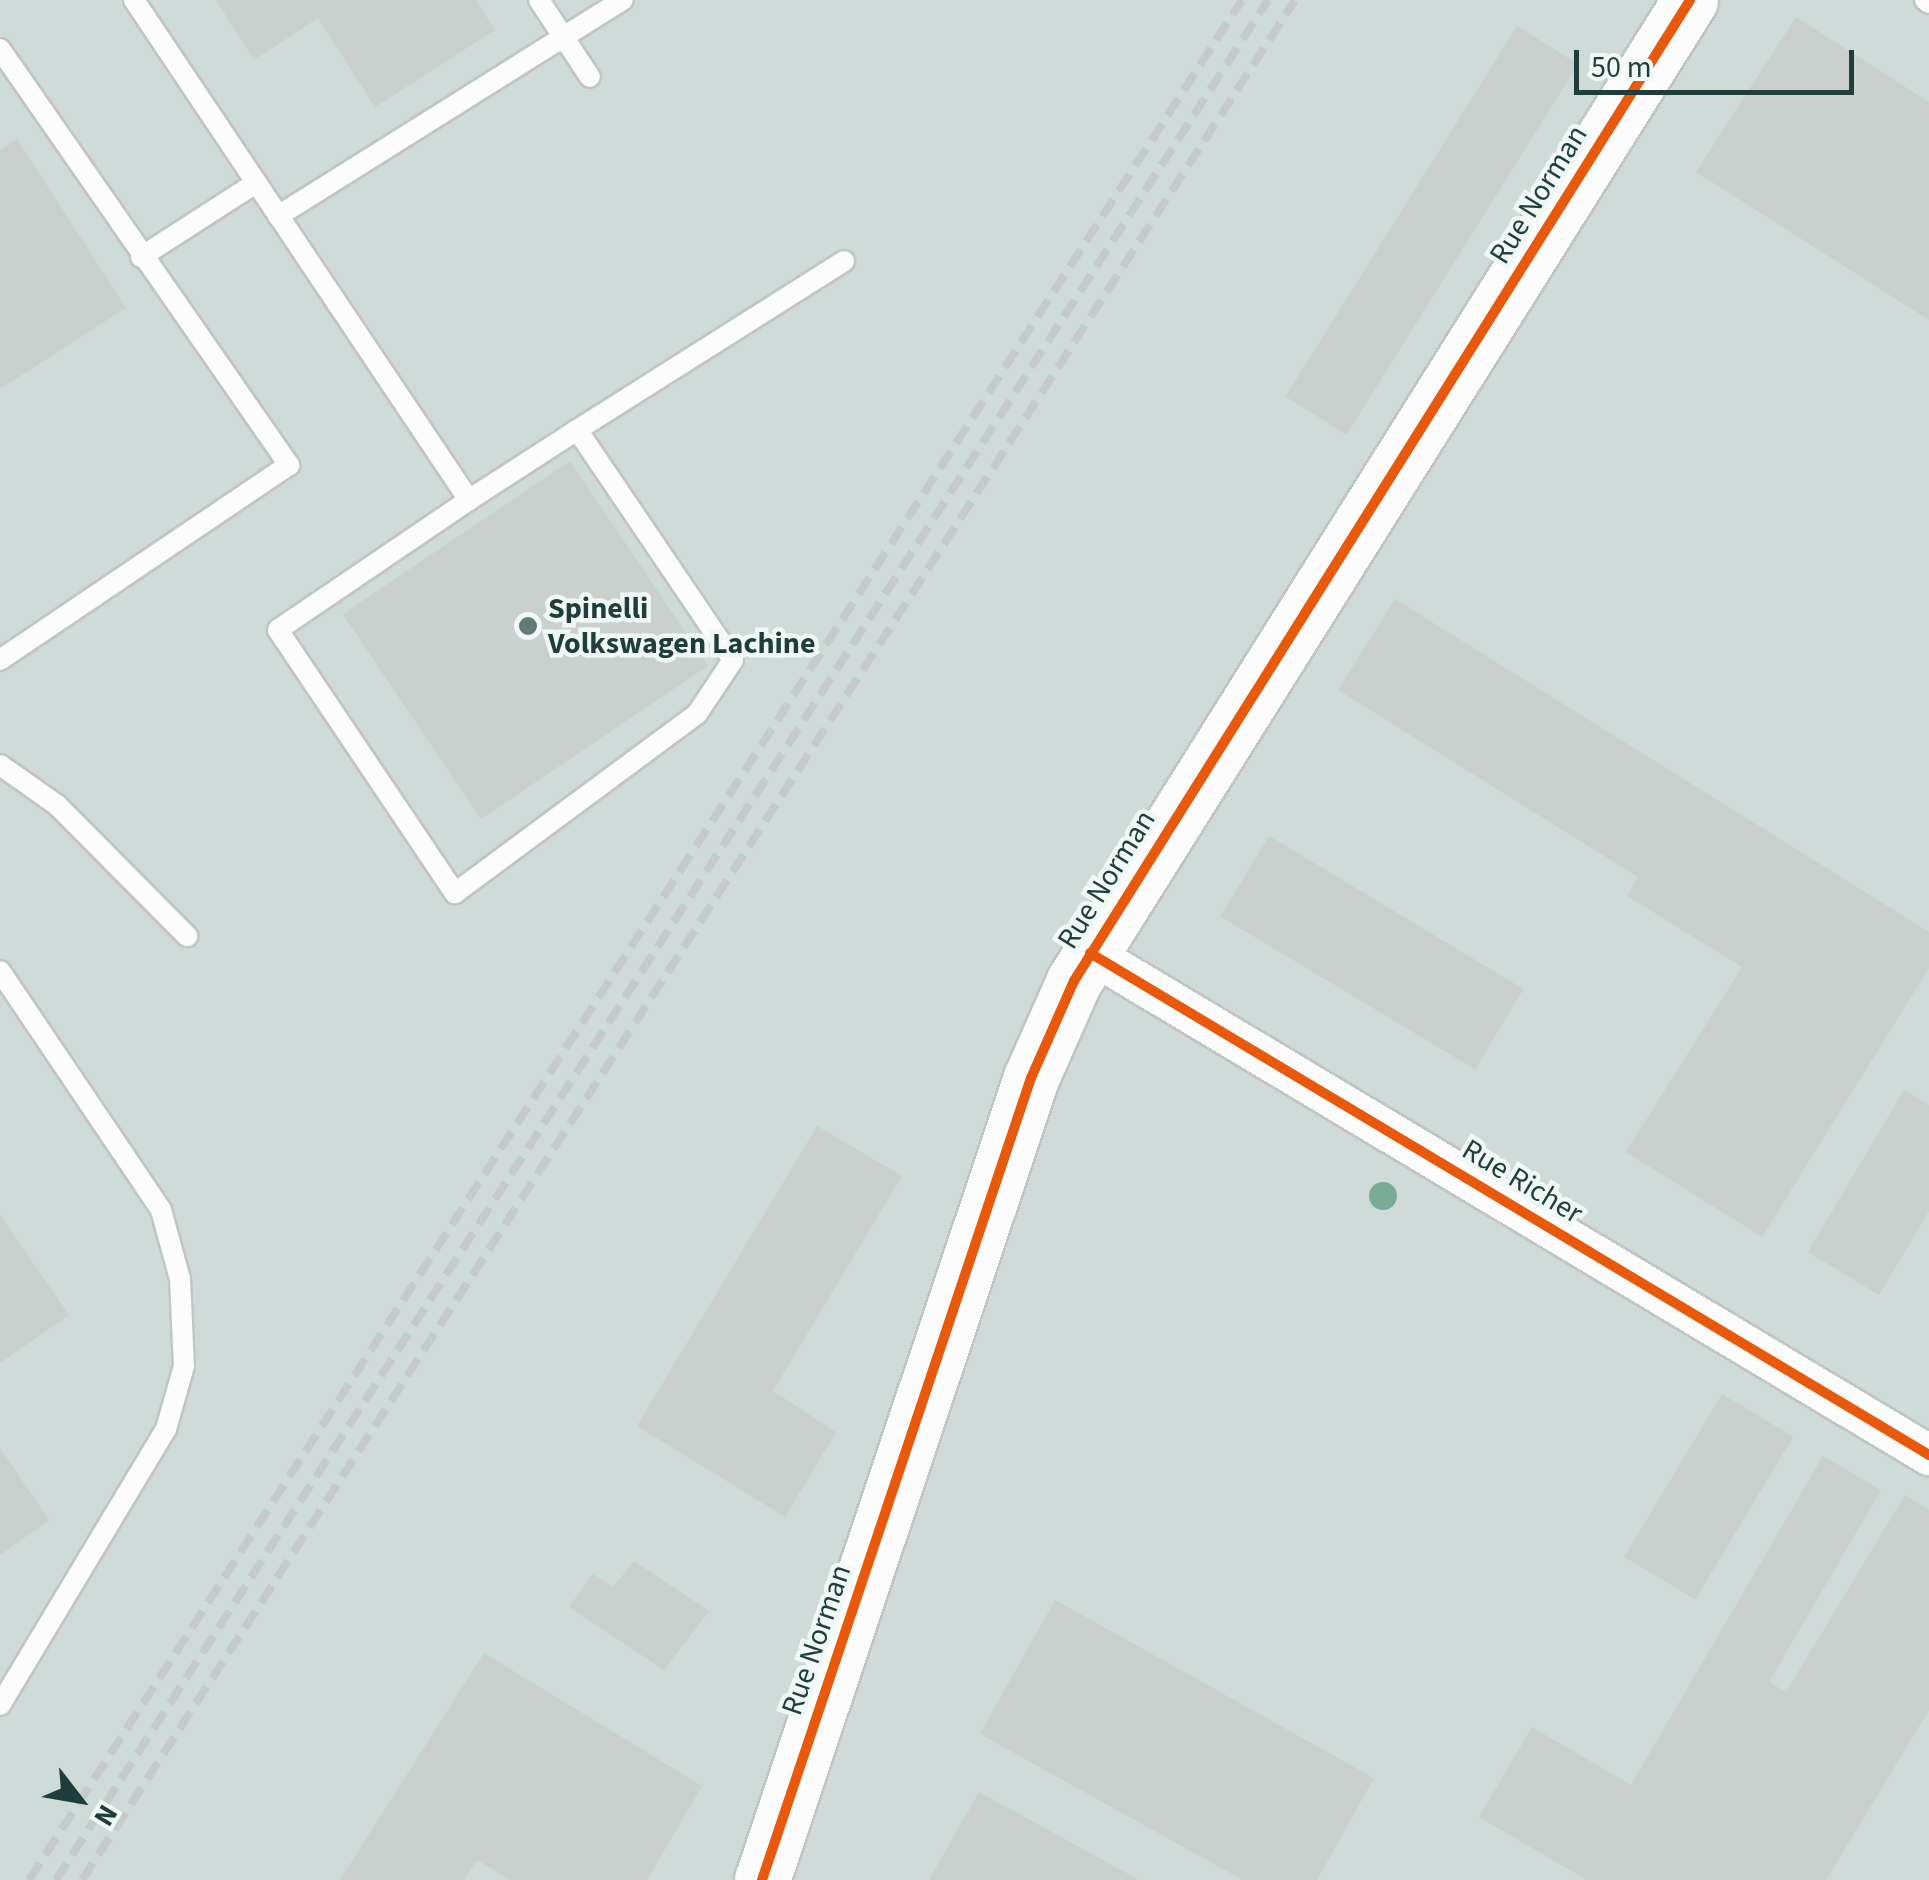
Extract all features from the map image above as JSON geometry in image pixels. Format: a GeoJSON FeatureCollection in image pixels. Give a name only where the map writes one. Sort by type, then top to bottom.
{"type":"FeatureCollection","features":[{"type":"Feature","properties":{"kind":"street","name":"Rue Norman"},"geometry":{"type":"LineString","coordinates":[[762,1880],[1031,1078],[1090,954],[1690,0]]}},
{"type":"Feature","properties":{"kind":"street","name":"Rue Richer"},"geometry":{"type":"LineString","coordinates":[[1090,954],[1929,1455]]}},
{"type":"Feature","properties":{"kind":"lane"},"geometry":{"type":"LineString","coordinates":[[134,0],[469,500]]}},
{"type":"Feature","properties":{"kind":"lane"},"geometry":{"type":"LineString","coordinates":[[539,0],[590,77]]}},
{"type":"Feature","properties":{"kind":"lane"},"geometry":{"type":"LineString","coordinates":[[278,216],[622,0]]}},
{"type":"Feature","properties":{"kind":"lane"},"geometry":{"type":"LineString","coordinates":[[0,49],[289,466],[0,660]]}},
{"type":"Feature","properties":{"kind":"lane"},"geometry":{"type":"LineString","coordinates":[[141,257],[256,183]]}},
{"type":"Feature","properties":{"kind":"lane"},"geometry":{"type":"LineString","coordinates":[[577,430],[733,660],[697,714],[456,893],[278,630],[469,500],[577,430],[844,261]]}},
{"type":"Feature","properties":{"kind":"lane"},"geometry":{"type":"LineString","coordinates":[[0,766],[57,805],[187,936]]}},
{"type":"Feature","properties":{"kind":"lane"},"geometry":{"type":"LineString","coordinates":[[0,970],[161,1210],[180,1280],[184,1350],[166,1430],[0,1705]]}},
{"type":"Feature","properties":{"kind":"shaded area"},"geometry":{"type":"Polygon","coordinates":[[[0,0],[1929,0],[1929,1880],[0,1880],[0,0]]]}},
{"type":"Feature","properties":{"kind":"building"},"geometry":{"type":"Polygon","coordinates":[[[216,0],[476,0],[495,30],[375,107],[318,18],[254,60],[216,0]]]}},
{"type":"Feature","properties":{"kind":"building"},"geometry":{"type":"Polygon","coordinates":[[[1796,17],[1929,102],[1929,320],[1696,172],[1796,17]]]}},
{"type":"Feature","properties":{"kind":"building"},"geometry":{"type":"Polygon","coordinates":[[[1517,26],[1578,64],[1346,435],[1285,397],[1517,26]]]}},
{"type":"Feature","properties":{"kind":"building"},"geometry":{"type":"Polygon","coordinates":[[[17,139],[126,308],[0,389],[0,150],[17,139]]]}},
{"type":"Feature","properties":{"kind":"building"},"geometry":{"type":"Polygon","coordinates":[[[570,461],[708,666],[481,819],[343,614],[570,461]]]}},
{"type":"Feature","properties":{"kind":"building"},"geometry":{"type":"Polygon","coordinates":[[[1395,599],[1929,932],[1929,968],[1762,1237],[1626,1152],[1742,967],[1627,896],[1638,877],[1338,690],[1395,599]]]}},
{"type":"Feature","properties":{"kind":"building"},"geometry":{"type":"Polygon","coordinates":[[[1269,836],[1524,989],[1475,1070],[1221,917],[1269,836]]]}},
{"type":"Feature","properties":{"kind":"building"},"geometry":{"type":"Polygon","coordinates":[[[1904,1090],[1929,1105],[1929,1211],[1879,1295],[1808,1252],[1904,1090]]]}},
{"type":"Feature","properties":{"kind":"building"},"geometry":{"type":"Polygon","coordinates":[[[817,1126],[902,1176],[773,1391],[836,1432],[785,1517],[637,1426],[817,1126]]]}},
{"type":"Feature","properties":{"kind":"building"},"geometry":{"type":"Polygon","coordinates":[[[0,1215],[69,1315],[0,1363],[0,1215]]]}},
{"type":"Feature","properties":{"kind":"building"},"geometry":{"type":"Polygon","coordinates":[[[1722,1394],[1793,1437],[1695,1600],[1624,1557],[1722,1394]]]}},
{"type":"Feature","properties":{"kind":"building"},"geometry":{"type":"Polygon","coordinates":[[[0,1448],[49,1520],[0,1555],[0,1448]]]}},
{"type":"Feature","properties":{"kind":"building"},"geometry":{"type":"Polygon","coordinates":[[[1823,1456],[1881,1490],[1769,1682],[1786,1692],[1905,1495],[1929,1510],[1929,1710],[1826,1880],[1587,1880],[1479,1817],[1532,1727],[1631,1785],[1823,1456]]]}},
{"type":"Feature","properties":{"kind":"building"},"geometry":{"type":"Polygon","coordinates":[[[634,1561],[709,1611],[664,1670],[569,1607],[593,1574],[613,1587],[634,1561]]]}},
{"type":"Feature","properties":{"kind":"building"},"geometry":{"type":"Polygon","coordinates":[[[1055,1600],[1374,1778],[1317,1880],[1243,1880],[980,1734],[1055,1600]]]}},
{"type":"Feature","properties":{"kind":"building"},"geometry":{"type":"Polygon","coordinates":[[[484,1653],[702,1786],[647,1880],[510,1880],[477,1860],[464,1880],[340,1880],[484,1653]]]}},
{"type":"Feature","properties":{"kind":"building"},"geometry":{"type":"Polygon","coordinates":[[[979,1792],[1139,1880],[929,1880],[979,1792]]]}},
{"type":"Feature","properties":{"kind":"railway"},"geometry":{"type":"LineString","coordinates":[[29,1880],[1242,0]]}},
{"type":"Feature","properties":{"kind":"railway"},"geometry":{"type":"LineString","coordinates":[[56,1880],[1268,0]]}},
{"type":"Feature","properties":{"kind":"railway"},"geometry":{"type":"LineString","coordinates":[[82,1880],[1295,0]]}},
{"type":"Feature","properties":{"kind":"cycle path"},"geometry":{"type":"LineString","coordinates":[[762,1880],[1031,1078],[1074,981],[1690,0]]}},
{"type":"Feature","properties":{"kind":"cycle path"},"geometry":{"type":"LineString","coordinates":[[1090,953],[1929,1455]]}},
{"type":"Feature","properties":{"kind":"place","name":"Spinelli Volkswagen Lachine"},"geometry":{"type":"Point","coordinates":[528,626]}}]}
